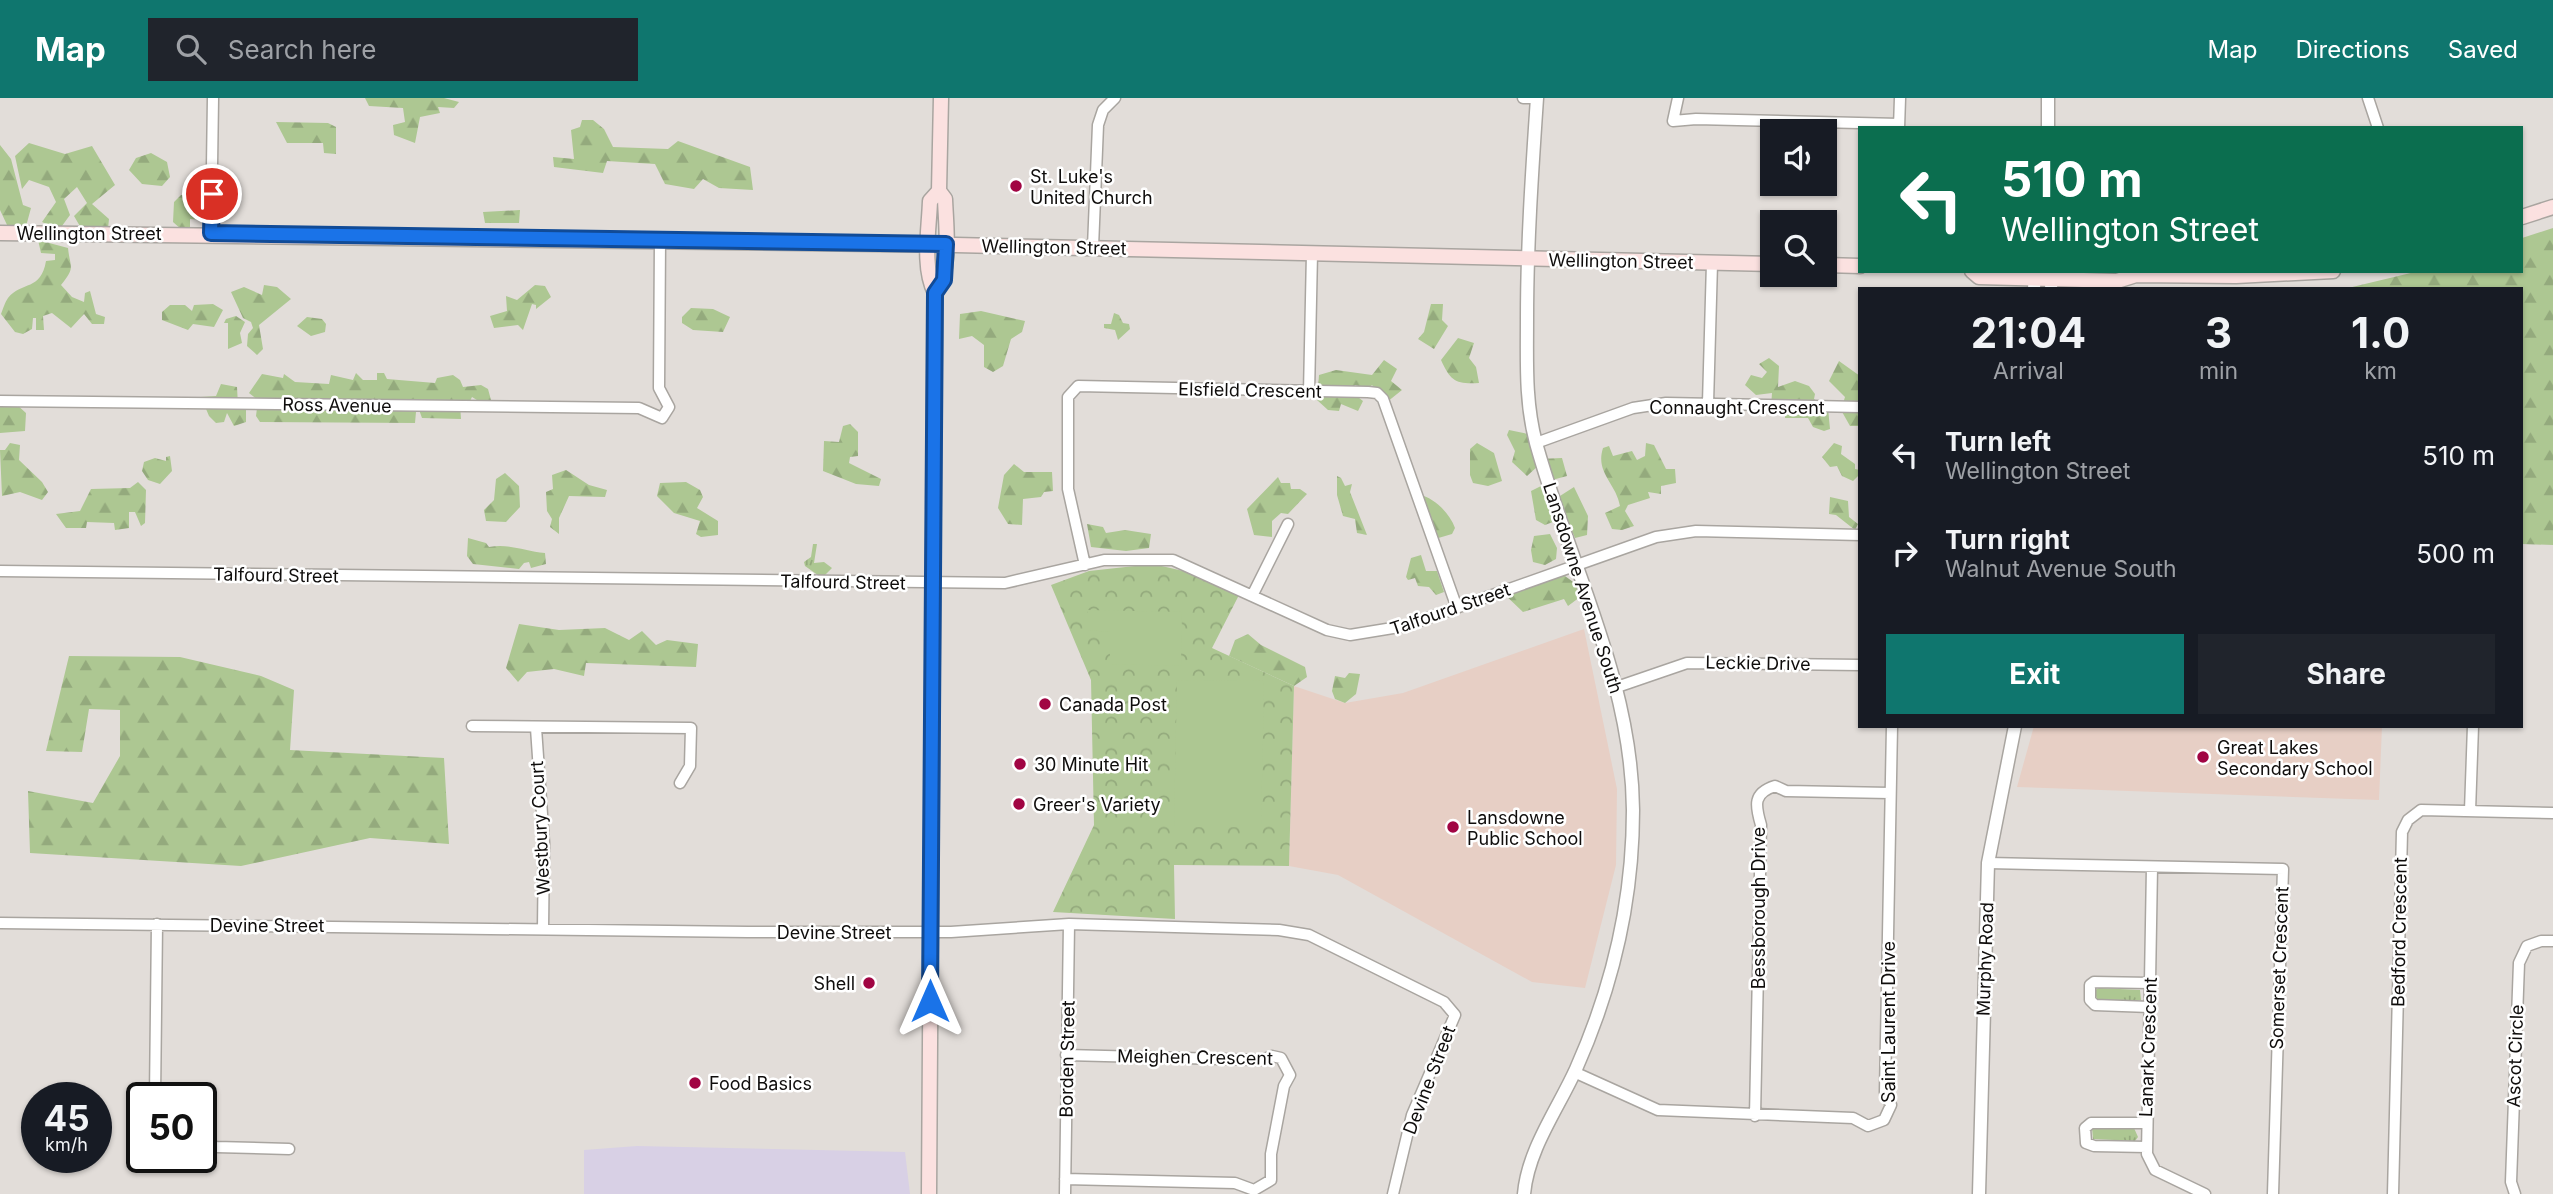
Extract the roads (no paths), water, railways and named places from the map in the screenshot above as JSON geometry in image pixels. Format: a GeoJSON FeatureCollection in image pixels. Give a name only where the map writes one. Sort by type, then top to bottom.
{"type":"FeatureCollection","features":[{"type":"Feature","properties":{"kind":"main road"},"geometry":{"type":"LineString","coordinates":[[929,1194],[935,293],[929,280],[929,244],[930,201],[939,191],[941,98]]}},
{"type":"Feature","properties":{"kind":"main road"},"geometry":{"type":"LineString","coordinates":[[935,293],[944,280],[946,244],[946,199],[939,191]]}},
{"type":"Feature","properties":{"kind":"main road"},"geometry":{"type":"LineString","coordinates":[[2523,217],[2553,207]]}},
{"type":"Feature","properties":{"kind":"main road","name":"Wellington Street"},"geometry":{"type":"LineString","coordinates":[[0,233],[211,233],[946,244],[1760,264]]}},
{"type":"Feature","properties":{"kind":"main road"},"geometry":{"type":"LineString","coordinates":[[1837,265],[1858,266]]}},
{"type":"Feature","properties":{"kind":"main road"},"geometry":{"type":"LineString","coordinates":[[1974,273],[1979,278],[2117,281],[2132,273],[2236,276],[2294,273]]}},
{"type":"Feature","properties":{"kind":"street"},"geometry":{"type":"LineString","coordinates":[[211,233],[213,98]]}},
{"type":"Feature","properties":{"kind":"street"},"geometry":{"type":"LineString","coordinates":[[1093,247],[1098,125],[1103,110],[1115,98]]}},
{"type":"Feature","properties":{"kind":"street"},"geometry":{"type":"LineString","coordinates":[[1522,98],[1537,98]]}},
{"type":"Feature","properties":{"kind":"street","name":"Lansdowne Avenue South"},"geometry":{"type":"LineString","coordinates":[[1524,1194],[1531,1163],[1602,1008],[1629,890],[1633,806],[1626,735],[1617,687],[1536,443],[1526,397],[1527,258],[1537,98]]}},
{"type":"Feature","properties":{"kind":"street"},"geometry":{"type":"LineString","coordinates":[[1678,98],[1673,121],[1696,118],[1899,126],[1900,98]]}},
{"type":"Feature","properties":{"kind":"street"},"geometry":{"type":"LineString","coordinates":[[2048,98],[2048,126]]}},
{"type":"Feature","properties":{"kind":"street"},"geometry":{"type":"LineString","coordinates":[[2368,98],[2377,126]]}},
{"type":"Feature","properties":{"kind":"street","name":"Ross Avenue"},"geometry":{"type":"LineString","coordinates":[[0,401],[639,408],[659,419],[668,412],[668,404],[659,388],[660,240]]}},
{"type":"Feature","properties":{"kind":"street"},"geometry":{"type":"LineString","coordinates":[[1309,393],[1312,253]]}},
{"type":"Feature","properties":{"kind":"street"},"geometry":{"type":"LineString","coordinates":[[1708,403],[1712,263]]}},
{"type":"Feature","properties":{"kind":"street","name":"Elsfield Crescent"},"geometry":{"type":"LineString","coordinates":[[1084,565],[1068,489],[1069,397],[1071,391],[1079,386],[1377,393],[1383,399],[1457,608]]}},
{"type":"Feature","properties":{"kind":"street","name":"Connaught Crescent"},"geometry":{"type":"LineString","coordinates":[[1536,443],[1633,408],[1666,403],[1858,407]]}},
{"type":"Feature","properties":{"kind":"street"},"geometry":{"type":"LineString","coordinates":[[1253,594],[1288,524]]}},
{"type":"Feature","properties":{"kind":"street","name":"Talfourd Street"},"geometry":{"type":"LineString","coordinates":[[0,572],[934,584],[1005,583],[1115,560],[1172,560],[1253,594],[1327,630],[1350,635],[1405,626],[1656,537],[1679,533],[1858,535]]}},
{"type":"Feature","properties":{"kind":"street","name":"Leckie Drive"},"geometry":{"type":"LineString","coordinates":[[1617,687],[1688,663],[1858,665]]}},
{"type":"Feature","properties":{"kind":"street"},"geometry":{"type":"LineString","coordinates":[[472,726],[691,728],[690,766],[680,783]]}},
{"type":"Feature","properties":{"kind":"street","name":"Westbury Court"},"geometry":{"type":"LineString","coordinates":[[536,728],[544,843],[543,929]]}},
{"type":"Feature","properties":{"kind":"street","name":"Saint Laurent Drive"},"geometry":{"type":"LineString","coordinates":[[1574,1072],[1658,1110],[1853,1118],[1868,1126],[1877,1124],[1888,1114],[1891,1105],[1885,1092],[1892,728]]}},
{"type":"Feature","properties":{"kind":"street","name":"Murphy Road"},"geometry":{"type":"LineString","coordinates":[[1979,1194],[1988,863],[2015,728]]}},
{"type":"Feature","properties":{"kind":"street"},"geometry":{"type":"LineString","coordinates":[[2470,811],[2473,728]]}},
{"type":"Feature","properties":{"kind":"street","name":"Bessborough Drive"},"geometry":{"type":"LineString","coordinates":[[1755,1116],[1761,825],[1756,809],[1757,796],[1763,789],[1775,786],[1786,791],[1890,793]]}},
{"type":"Feature","properties":{"kind":"street","name":"Bedford Crescent"},"geometry":{"type":"LineString","coordinates":[[2393,1194],[2402,832],[2408,820],[2421,810],[2553,813]]}},
{"type":"Feature","properties":{"kind":"street","name":"Somerset Crescent"},"geometry":{"type":"LineString","coordinates":[[1988,863],[2283,869],[2273,1194]]}},
{"type":"Feature","properties":{"kind":"street","name":"Lanark Crescent"},"geometry":{"type":"LineString","coordinates":[[2152,867],[2146,1123],[2149,1163],[2155,1170],[2206,1194]]}},
{"type":"Feature","properties":{"kind":"street","name":"Devine Street"},"geometry":{"type":"LineString","coordinates":[[0,923],[931,932],[1069,924],[1279,930],[1309,935],[1444,1002],[1455,1016],[1412,1115],[1393,1194]]}},
{"type":"Feature","properties":{"kind":"street","name":"Borden Street"},"geometry":{"type":"LineString","coordinates":[[1065,1194],[1069,924]]}},
{"type":"Feature","properties":{"kind":"street"},"geometry":{"type":"LineString","coordinates":[[155,1082],[157,925]]}},
{"type":"Feature","properties":{"kind":"street","name":"Ascot Circle"},"geometry":{"type":"LineString","coordinates":[[2515,1194],[2511,1182],[2519,963],[2527,946],[2541,941],[2553,941]]}},
{"type":"Feature","properties":{"kind":"street"},"geometry":{"type":"LineString","coordinates":[[2150,983],[2094,982],[2090,985],[2090,1000],[2095,1005],[2150,1007]]}},
{"type":"Feature","properties":{"kind":"street","name":"Meighen Crescent"},"geometry":{"type":"LineString","coordinates":[[1065,1179],[1235,1183],[1254,1189],[1268,1184],[1271,1180],[1271,1154],[1284,1086],[1290,1075],[1280,1058],[1272,1056],[1261,1060],[1066,1055]]}},
{"type":"Feature","properties":{"kind":"street"},"geometry":{"type":"LineString","coordinates":[[2146,1123],[2095,1122],[2087,1125],[2084,1133],[2086,1143],[2094,1146],[2147,1147]]}},
{"type":"Feature","properties":{"kind":"street"},"geometry":{"type":"LineString","coordinates":[[217,1147],[289,1149]]}},
{"type":"Feature","properties":{"kind":"place","name":"St. Luke's United Church"},"geometry":{"type":"Point","coordinates":[1016,186]}},
{"type":"Feature","properties":{"kind":"place","name":"Canada Post"},"geometry":{"type":"Point","coordinates":[1045,704]}},
{"type":"Feature","properties":{"kind":"place","name":"Great Lakes Secondary School"},"geometry":{"type":"Point","coordinates":[2203,757]}},
{"type":"Feature","properties":{"kind":"place","name":"30 Minute Hit"},"geometry":{"type":"Point","coordinates":[1020,764]}},
{"type":"Feature","properties":{"kind":"place","name":"Greer's Variety"},"geometry":{"type":"Point","coordinates":[1019,804]}},
{"type":"Feature","properties":{"kind":"place","name":"Lansdowne Public School"},"geometry":{"type":"Point","coordinates":[1453,827]}},
{"type":"Feature","properties":{"kind":"place","name":"Shell"},"geometry":{"type":"Point","coordinates":[869,983]}},
{"type":"Feature","properties":{"kind":"place","name":"Food Basics"},"geometry":{"type":"Point","coordinates":[695,1083]}}]}
